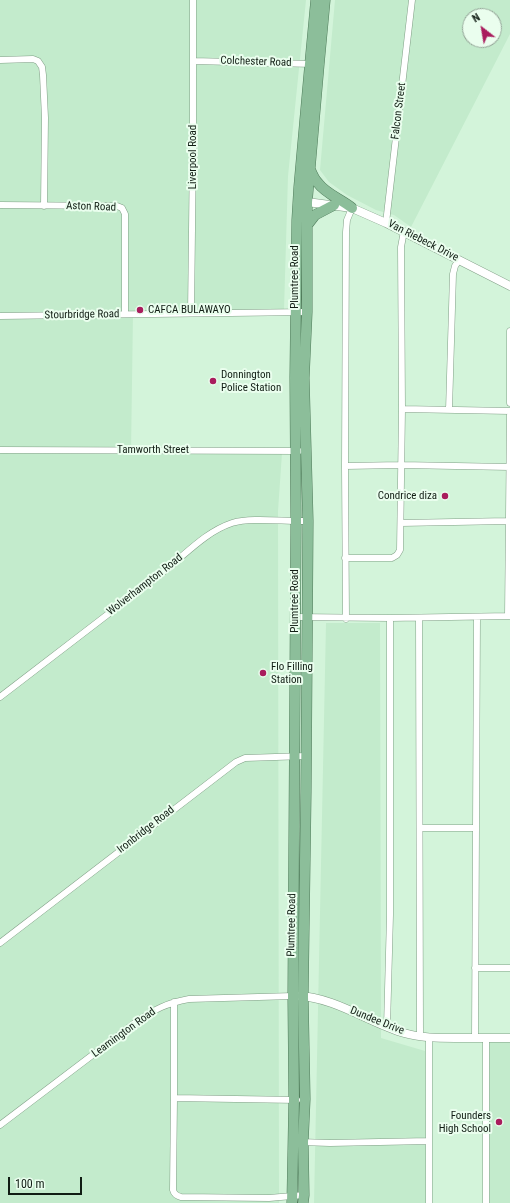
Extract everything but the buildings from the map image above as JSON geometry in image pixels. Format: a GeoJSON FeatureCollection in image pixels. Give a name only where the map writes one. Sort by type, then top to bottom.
{"type":"FeatureCollection","features":[{"type":"Feature","properties":{"kind":"highway","name":"Plumtree Road"},"geometry":{"type":"LineString","coordinates":[[298,996],[306,792],[308,618],[308,521],[304,378],[307,312],[307,202],[310,169],[316,0]]}},
{"type":"Feature","properties":{"kind":"highway","name":"Plumtree Road"},"geometry":{"type":"LineString","coordinates":[[293,1199],[298,1142],[299,1100],[294,756],[296,618],[295,450],[297,220],[299,187],[314,64],[325,0]]}},
{"type":"Feature","properties":{"kind":"highway"},"geometry":{"type":"LineString","coordinates":[[310,169],[316,182],[322,188],[352,208]]}},
{"type":"Feature","properties":{"kind":"highway"},"geometry":{"type":"LineString","coordinates":[[297,220],[302,208],[307,202],[299,187]]}},
{"type":"Feature","properties":{"kind":"highway"},"geometry":{"type":"LineString","coordinates":[[308,224],[315,215],[334,205]]}},
{"type":"Feature","properties":{"kind":"highway","name":"Plumtree Road"},"geometry":{"type":"LineString","coordinates":[[298,1142],[304,1199]]}},
{"type":"Feature","properties":{"kind":"street","name":"Liverpool Road"},"geometry":{"type":"LineString","coordinates":[[191,313],[194,146],[193,0]]}},
{"type":"Feature","properties":{"kind":"street","name":"Falcon Street"},"geometry":{"type":"LineString","coordinates":[[386,223],[412,0]]}},
{"type":"Feature","properties":{"kind":"street"},"geometry":{"type":"LineString","coordinates":[[0,60],[33,59],[38,61],[43,71],[45,118],[44,206]]}},
{"type":"Feature","properties":{"kind":"street","name":"Colchester Road"},"geometry":{"type":"LineString","coordinates":[[193,61],[314,64]]}},
{"type":"Feature","properties":{"kind":"street","name":"Van Riebeck Drive"},"geometry":{"type":"LineString","coordinates":[[307,202],[352,208],[404,231],[510,286]]}},
{"type":"Feature","properties":{"kind":"street","name":"Aston Road"},"geometry":{"type":"LineString","coordinates":[[0,205],[117,206],[122,208],[125,214],[125,314]]}},
{"type":"Feature","properties":{"kind":"street"},"geometry":{"type":"LineString","coordinates":[[346,618],[346,232],[347,220],[352,208]]}},
{"type":"Feature","properties":{"kind":"street"},"geometry":{"type":"LineString","coordinates":[[345,558],[394,557],[400,550],[402,409],[401,247],[404,231]]}},
{"type":"Feature","properties":{"kind":"street"},"geometry":{"type":"LineString","coordinates":[[449,410],[453,274],[455,266],[459,260]]}},
{"type":"Feature","properties":{"kind":"street","name":"Stourbridge Road"},"geometry":{"type":"LineString","coordinates":[[0,316],[307,312]]}},
{"type":"Feature","properties":{"kind":"street"},"geometry":{"type":"LineString","coordinates":[[510,331],[510,402]]}},
{"type":"Feature","properties":{"kind":"street"},"geometry":{"type":"LineString","coordinates":[[402,409],[510,411]]}},
{"type":"Feature","properties":{"kind":"street"},"geometry":{"type":"LineString","coordinates":[[296,618],[509,616],[508,521],[510,415]]}},
{"type":"Feature","properties":{"kind":"street","name":"Tamworth Street"},"geometry":{"type":"LineString","coordinates":[[0,450],[306,451]]}},
{"type":"Feature","properties":{"kind":"street"},"geometry":{"type":"LineString","coordinates":[[345,466],[401,465],[509,467]]}},
{"type":"Feature","properties":{"kind":"street","name":"Wolverhampton Road"},"geometry":{"type":"LineString","coordinates":[[0,697],[206,537],[222,527],[246,520],[308,521]]}},
{"type":"Feature","properties":{"kind":"street"},"geometry":{"type":"LineString","coordinates":[[401,523],[508,521]]}},
{"type":"Feature","properties":{"kind":"street"},"geometry":{"type":"LineString","coordinates":[[475,1038],[477,617]]}},
{"type":"Feature","properties":{"kind":"street"},"geometry":{"type":"LineString","coordinates":[[387,1027],[390,915],[390,618]]}},
{"type":"Feature","properties":{"kind":"street"},"geometry":{"type":"LineString","coordinates":[[419,618],[420,1036]]}},
{"type":"Feature","properties":{"kind":"street","name":"Ironbridge Road"},"geometry":{"type":"LineString","coordinates":[[0,943],[236,762],[245,758],[306,756]]}},
{"type":"Feature","properties":{"kind":"street"},"geometry":{"type":"LineString","coordinates":[[420,828],[476,828]]}},
{"type":"Feature","properties":{"kind":"street"},"geometry":{"type":"LineString","coordinates":[[475,968],[510,968]]}},
{"type":"Feature","properties":{"kind":"street","name":"Dundee Drive"},"geometry":{"type":"LineString","coordinates":[[298,996],[332,1003],[387,1027],[405,1033],[429,1038],[510,1038]]}},
{"type":"Feature","properties":{"kind":"street","name":"Leamington Road"},"geometry":{"type":"LineString","coordinates":[[0,1125],[136,1022],[159,1007],[189,999],[298,996]]}},
{"type":"Feature","properties":{"kind":"street"},"geometry":{"type":"LineString","coordinates":[[174,1002],[173,1190],[175,1195],[180,1197],[304,1199]]}},
{"type":"Feature","properties":{"kind":"street"},"geometry":{"type":"LineString","coordinates":[[429,1038],[429,1203]]}},
{"type":"Feature","properties":{"kind":"street"},"geometry":{"type":"LineString","coordinates":[[486,1038],[486,1203]]}},
{"type":"Feature","properties":{"kind":"street"},"geometry":{"type":"LineString","coordinates":[[174,1098],[299,1100]]}},
{"type":"Feature","properties":{"kind":"street"},"geometry":{"type":"LineString","coordinates":[[298,1142],[429,1141]]}},
{"type":"Feature","properties":{"kind":"shaded area"},"geometry":{"type":"Polygon","coordinates":[[[0,0],[306,0],[288,176],[284,310],[133,313],[131,452],[282,453],[278,511],[279,1203],[0,1203],[0,0]]]}},
{"type":"Feature","properties":{"kind":"shaded area"},"geometry":{"type":"Polygon","coordinates":[[[335,0],[510,0],[510,34],[411,227],[394,215],[376,210],[347,195],[329,182],[320,170],[335,0]]]}},
{"type":"Feature","properties":{"kind":"shaded area"},"geometry":{"type":"Polygon","coordinates":[[[326,623],[380,623],[381,1038],[425,1051],[426,1203],[314,1203],[326,623]]]}},
{"type":"Feature","properties":{"kind":"shaded area","name":"Founders High School"},"geometry":{"type":"Polygon","coordinates":[[[488,1041],[510,1041],[510,1203],[488,1203],[488,1041]]]}},
{"type":"Feature","properties":{"kind":"place","name":"CAFCA BULAWAYO"},"geometry":{"type":"Point","coordinates":[140,310]}},
{"type":"Feature","properties":{"kind":"place","name":"Donnington Police Station"},"geometry":{"type":"Point","coordinates":[213,381]}},
{"type":"Feature","properties":{"kind":"place","name":"Condrice diza"},"geometry":{"type":"Point","coordinates":[445,496]}},
{"type":"Feature","properties":{"kind":"place","name":"Flo Filling Station"},"geometry":{"type":"Point","coordinates":[263,673]}},
{"type":"Feature","properties":{"kind":"place","name":"Founders High School"},"geometry":{"type":"Point","coordinates":[499,1122]}}]}
